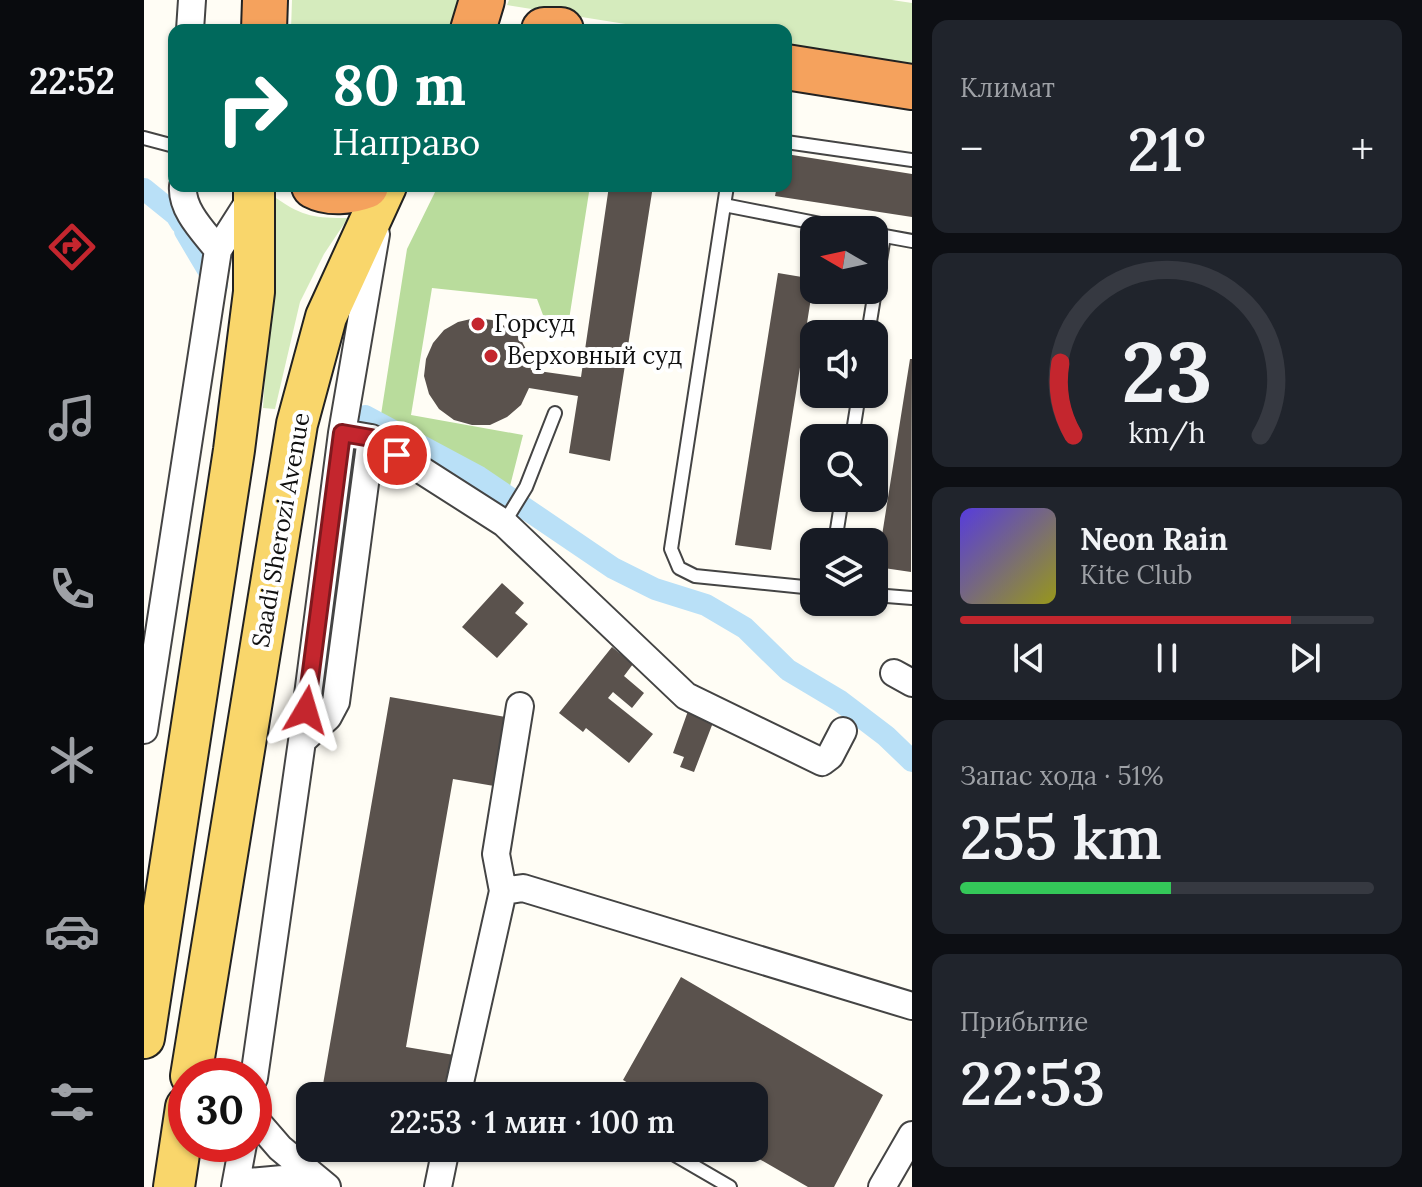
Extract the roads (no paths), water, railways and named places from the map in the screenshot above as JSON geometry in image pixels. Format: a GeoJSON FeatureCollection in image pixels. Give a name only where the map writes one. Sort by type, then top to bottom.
{"type":"FeatureCollection","features":[{"type":"Feature","properties":{"kind":"highway"},"geometry":{"type":"LineString","coordinates":[[264,24],[265,0]]}},
{"type":"Feature","properties":{"kind":"highway"},"geometry":{"type":"LineString","coordinates":[[475,24],[482,0]]}},
{"type":"Feature","properties":{"kind":"highway"},"geometry":{"type":"LineString","coordinates":[[792,68],[912,87]]}},
{"type":"Feature","properties":{"kind":"main road"},"geometry":{"type":"LineString","coordinates":[[144,1038],[234,450],[254,292],[254,192]]}},
{"type":"Feature","properties":{"kind":"main road","name":"Saadi Sherozi Avenue"},"geometry":{"type":"LineString","coordinates":[[194,1058],[297,424],[326,317],[377,192]]}},
{"type":"Feature","properties":{"kind":"main road"},"geometry":{"type":"LineString","coordinates":[[174,1187],[178,1162]]}},
{"type":"Feature","properties":{"kind":"street"},"geometry":{"type":"LineString","coordinates":[[190,24],[192,0]]}},
{"type":"Feature","properties":{"kind":"street"},"geometry":{"type":"LineString","coordinates":[[182,192],[189,211],[218,250]]}},
{"type":"Feature","properties":{"kind":"street"},"geometry":{"type":"LineString","coordinates":[[144,730],[155,583],[218,250],[253,192]]}},
{"type":"Feature","properties":{"kind":"street"},"geometry":{"type":"LineString","coordinates":[[257,1058],[342,433],[378,192]]}},
{"type":"Feature","properties":{"kind":"street"},"geometry":{"type":"LineString","coordinates":[[342,433],[371,438],[508,516],[686,696],[822,762],[830,756],[843,731]]}},
{"type":"Feature","properties":{"kind":"street"},"geometry":{"type":"LineString","coordinates":[[302,741],[328,717],[336,702],[371,438]]}},
{"type":"Feature","properties":{"kind":"street"},"geometry":{"type":"LineString","coordinates":[[460,1082],[503,891],[496,854],[520,706]]}},
{"type":"Feature","properties":{"kind":"street"},"geometry":{"type":"LineString","coordinates":[[503,891],[523,888],[912,1006]]}},
{"type":"Feature","properties":{"kind":"street"},"geometry":{"type":"LineString","coordinates":[[882,1187],[912,1135]]}},
{"type":"Feature","properties":{"kind":"street"},"geometry":{"type":"LineString","coordinates":[[272,1139],[321,1184]]}},
{"type":"Feature","properties":{"kind":"street"},"geometry":{"type":"LineString","coordinates":[[239,1162],[235,1185],[283,1179],[321,1184]]}},
{"type":"Feature","properties":{"kind":"street"},"geometry":{"type":"LineString","coordinates":[[438,1187],[443,1162]]}},
{"type":"Feature","properties":{"kind":"lane"},"geometry":{"type":"LineString","coordinates":[[144,138],[168,144]]}},
{"type":"Feature","properties":{"kind":"lane"},"geometry":{"type":"LineString","coordinates":[[792,143],[912,160]]}},
{"type":"Feature","properties":{"kind":"lane"},"geometry":{"type":"LineString","coordinates":[[726,192],[671,549],[679,568],[695,576],[800,587]]}},
{"type":"Feature","properties":{"kind":"lane"},"geometry":{"type":"LineString","coordinates":[[724,205],[800,220]]}},
{"type":"Feature","properties":{"kind":"lane"},"geometry":{"type":"LineString","coordinates":[[888,237],[912,241]]}},
{"type":"Feature","properties":{"kind":"lane"},"geometry":{"type":"LineString","coordinates":[[508,516],[526,487],[555,413]]}},
{"type":"Feature","properties":{"kind":"lane"},"geometry":{"type":"LineString","coordinates":[[888,596],[912,598]]}},
{"type":"Feature","properties":{"kind":"lane"},"geometry":{"type":"LineString","coordinates":[[687,1162],[730,1187]]}},
{"type":"Feature","properties":{"kind":"waterway"},"geometry":{"type":"LineString","coordinates":[[144,189],[176,215],[181,223]]}},
{"type":"Feature","properties":{"kind":"waterway"},"geometry":{"type":"LineString","coordinates":[[185,231],[217,285]]}},
{"type":"Feature","properties":{"kind":"waterway"},"geometry":{"type":"LineString","coordinates":[[365,416],[479,477],[613,568],[655,589],[706,605],[745,628],[788,670],[840,701],[886,736],[912,761]]}},
{"type":"Feature","properties":{"kind":"place","name":"Горсуд"},"geometry":{"type":"Point","coordinates":[478,324]}},
{"type":"Feature","properties":{"kind":"place","name":"Верховный суд"},"geometry":{"type":"Point","coordinates":[491,356]}}]}
